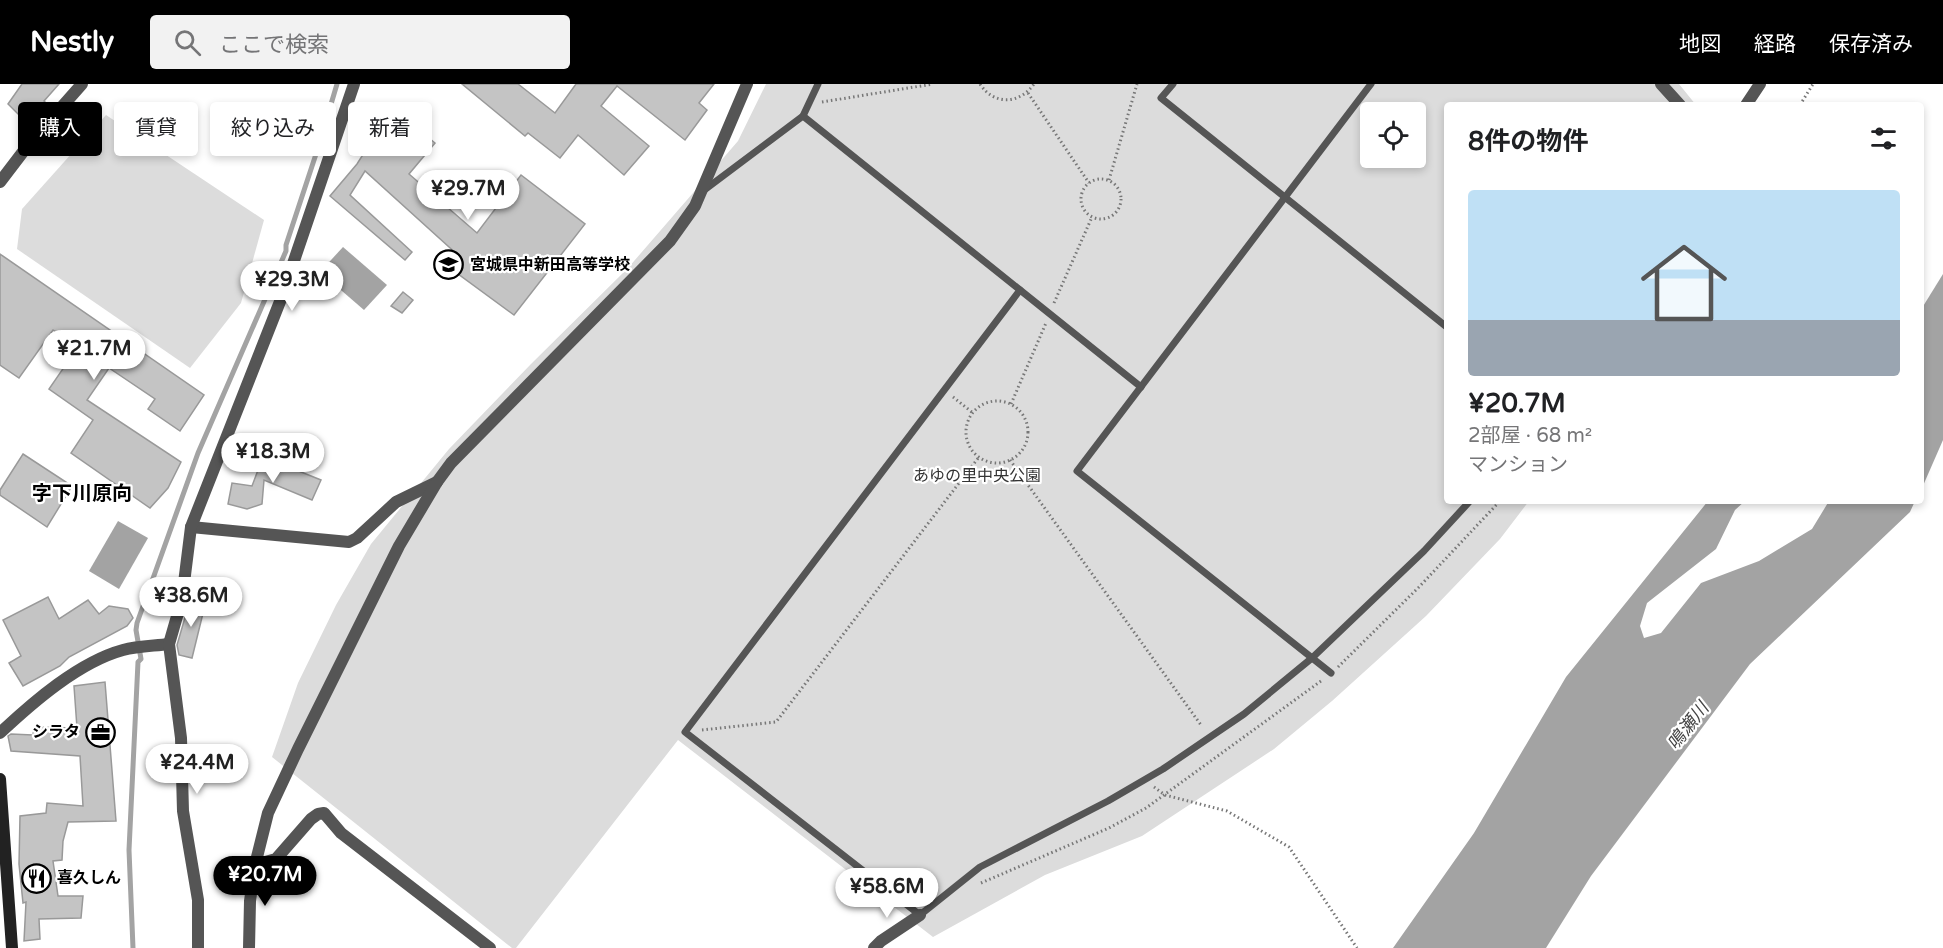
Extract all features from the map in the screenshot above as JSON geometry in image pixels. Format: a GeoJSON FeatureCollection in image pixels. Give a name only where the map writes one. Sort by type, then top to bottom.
{"type":"FeatureCollection","features":[{"type":"Feature","properties":{"kind":"street"},"geometry":{"type":"LineString","coordinates":[[0,182],[29,144],[82,84]]}},
{"type":"Feature","properties":{"kind":"street"},"geometry":{"type":"LineString","coordinates":[[198,948],[198,900],[183,811],[181,738],[169,644],[182,598],[191,527],[281,299],[354,84]]}},
{"type":"Feature","properties":{"kind":"street"},"geometry":{"type":"LineString","coordinates":[[249,948],[250,901],[255,865],[268,813],[399,546],[451,463],[670,241],[695,206],[747,84]]}},
{"type":"Feature","properties":{"kind":"street"},"geometry":{"type":"LineString","coordinates":[[1661,84],[1677,102]]}},
{"type":"Feature","properties":{"kind":"street"},"geometry":{"type":"LineString","coordinates":[[1748,102],[1760,84]]}},
{"type":"Feature","properties":{"kind":"street"},"geometry":{"type":"LineString","coordinates":[[191,527],[350,542],[396,502],[437,482]]}},
{"type":"Feature","properties":{"kind":"street"},"geometry":{"type":"LineString","coordinates":[[0,733],[44,695],[88,665],[128,649],[169,644]]}},
{"type":"Feature","properties":{"kind":"street"},"geometry":{"type":"LineString","coordinates":[[0,779],[12,948]]}},
{"type":"Feature","properties":{"kind":"street"},"geometry":{"type":"LineString","coordinates":[[255,865],[276,859],[311,819],[318,813],[324,813],[341,833],[490,948]]}},
{"type":"Feature","properties":{"kind":"street"},"geometry":{"type":"LineString","coordinates":[[874,948],[920,915]]}},
{"type":"Feature","properties":{"kind":"lane"},"geometry":{"type":"LineString","coordinates":[[701,192],[803,116],[818,84]]}},
{"type":"Feature","properties":{"kind":"lane"},"geometry":{"type":"LineString","coordinates":[[1173,84],[1161,98],[1444,324]]}},
{"type":"Feature","properties":{"kind":"lane"},"geometry":{"type":"LineString","coordinates":[[1331,673],[1077,471],[1371,84]]}},
{"type":"Feature","properties":{"kind":"lane"},"geometry":{"type":"LineString","coordinates":[[803,116],[1140,387]]}},
{"type":"Feature","properties":{"kind":"lane"},"geometry":{"type":"LineString","coordinates":[[1020,290],[685,732],[920,915],[980,867],[1108,801],[1244,714],[1312,658],[1424,551],[1467,504]]}},
{"type":"Feature","properties":{"kind":"path"},"geometry":{"type":"LineString","coordinates":[[809,104],[933,84]]}},
{"type":"Feature","properties":{"kind":"path"},"geometry":{"type":"LineString","coordinates":[[980,84],[988,94],[1008,101],[1028,93],[1034,84]]}},
{"type":"Feature","properties":{"kind":"path"},"geometry":{"type":"LineString","coordinates":[[1109,180],[1137,84]]}},
{"type":"Feature","properties":{"kind":"path"},"geometry":{"type":"LineString","coordinates":[[1802,102],[1813,84]]}},
{"type":"Feature","properties":{"kind":"path"},"geometry":{"type":"LineString","coordinates":[[1028,93],[1089,183]]}},
{"type":"Feature","properties":{"kind":"path"},"geometry":{"type":"LineString","coordinates":[[1095,180],[1109,180],[1118,189],[1121,201],[1115,213],[1104,218],[1092,217],[1083,207],[1082,194],[1089,183],[1095,180]]}},
{"type":"Feature","properties":{"kind":"path"},"geometry":{"type":"LineString","coordinates":[[944,391],[973,413]]}},
{"type":"Feature","properties":{"kind":"path"},"geometry":{"type":"LineString","coordinates":[[1000,401],[1011,404],[1025,418],[1028,437],[1024,447],[1010,460],[1000,463],[979,457],[968,442],[966,432],[973,413],[980,406],[990,402],[1000,401]]}},
{"type":"Feature","properties":{"kind":"path"},"geometry":{"type":"LineString","coordinates":[[685,732],[776,722],[979,457]]}},
{"type":"Feature","properties":{"kind":"path"},"geometry":{"type":"LineString","coordinates":[[1010,460],[1201,724]]}},
{"type":"Feature","properties":{"kind":"path"},"geometry":{"type":"LineString","coordinates":[[977,884],[1109,828],[1165,795],[1331,673],[1419,587],[1497,504]]}},
{"type":"Feature","properties":{"kind":"path"},"geometry":{"type":"LineString","coordinates":[[1145,779],[1165,795],[1227,811],[1289,847],[1357,948]]}},
{"type":"Feature","properties":{"kind":"green space","name":"あゆの里中央公園"},"geometry":{"type":"Polygon","coordinates":[[[766,84],[1679,84],[1694,102],[1444,102],[1444,504],[1527,504],[1500,539],[1426,616],[1332,701],[1274,749],[1142,836],[1045,875],[933,937],[678,740],[516,948],[512,948],[272,757],[298,683],[336,605],[371,544],[449,449],[628,268],[738,141],[766,84]]]}},
{"type":"Feature","properties":{"kind":"green space"},"geometry":{"type":"Polygon","coordinates":[[[106,115],[114,120],[114,156],[168,156],[264,220],[241,303],[190,368],[17,249],[22,209],[69,156],[102,156],[102,119],[106,115]]]}},
{"type":"Feature","properties":{"kind":"water"},"geometry":{"type":"Polygon","coordinates":[[[343,247],[387,285],[364,310],[320,272],[343,247]]]}},
{"type":"Feature","properties":{"kind":"water"},"geometry":{"type":"Polygon","coordinates":[[[1943,274],[1943,440],[1924,483],[1924,305],[1943,274]]]}},
{"type":"Feature","properties":{"kind":"water","name":"鳴瀬川"},"geometry":{"type":"Polygon","coordinates":[[[1706,504],[1742,504],[1735,510],[1716,549],[1647,603],[1640,626],[1644,638],[1661,633],[1701,583],[1759,561],[1812,529],[1827,504],[1914,504],[1910,512],[1750,664],[1591,876],[1546,948],[1393,948],[1474,833],[1566,677],[1706,504]]]}},
{"type":"Feature","properties":{"kind":"water"},"geometry":{"type":"Polygon","coordinates":[[[118,521],[148,538],[119,589],[89,571],[118,521]]]}},
{"type":"Feature","properties":{"kind":"building"},"geometry":{"type":"Polygon","coordinates":[[[22,84],[59,84],[45,102],[18,102],[18,114],[8,104],[22,84]]]}},
{"type":"Feature","properties":{"kind":"building"},"geometry":{"type":"Polygon","coordinates":[[[462,84],[518,84],[555,113],[576,84],[714,84],[699,103],[707,110],[685,140],[617,86],[601,106],[649,146],[624,175],[578,135],[560,158],[528,133],[525,136],[462,84]]]}},
{"type":"Feature","properties":{"kind":"building"},"geometry":{"type":"Polygon","coordinates":[[[362,156],[424,156],[409,174],[477,233],[521,175],[585,224],[514,315],[450,268],[459,256],[365,171],[350,195],[412,252],[405,260],[330,196],[362,156]]]}},
{"type":"Feature","properties":{"kind":"building"},"geometry":{"type":"Polygon","coordinates":[[[0,254],[204,395],[180,431],[148,409],[155,399],[109,368],[87,400],[181,462],[168,488],[150,508],[71,453],[93,420],[49,389],[78,347],[53,330],[19,378],[0,365],[0,254]]]}},
{"type":"Feature","properties":{"kind":"building"},"geometry":{"type":"Polygon","coordinates":[[[403,292],[413,300],[402,313],[391,306],[403,292]]]}},
{"type":"Feature","properties":{"kind":"building"},"geometry":{"type":"Polygon","coordinates":[[[23,454],[72,486],[47,527],[0,495],[0,490],[23,454]]]}},
{"type":"Feature","properties":{"kind":"building"},"geometry":{"type":"Polygon","coordinates":[[[263,457],[281,462],[281,464],[321,480],[312,500],[264,480],[262,504],[247,509],[228,504],[232,483],[252,486],[263,457]]]}},
{"type":"Feature","properties":{"kind":"building"},"geometry":{"type":"Polygon","coordinates":[[[48,597],[59,619],[88,600],[99,614],[109,606],[128,609],[133,618],[127,626],[69,657],[60,666],[23,686],[9,663],[21,656],[3,620],[48,597]]]}},
{"type":"Feature","properties":{"kind":"building"},"geometry":{"type":"Polygon","coordinates":[[[191,597],[206,601],[192,658],[179,655],[177,645],[191,597]]]}},
{"type":"Feature","properties":{"kind":"building"},"geometry":{"type":"Polygon","coordinates":[[[105,682],[116,821],[68,822],[63,841],[62,860],[53,861],[58,896],[83,896],[81,918],[39,919],[40,939],[24,941],[26,902],[23,903],[19,864],[20,816],[46,813],[47,803],[83,806],[80,756],[11,751],[8,736],[11,734],[33,735],[34,727],[77,728],[74,686],[105,682]]]}},
{"type":"Feature","properties":{"kind":"waterway"},"geometry":{"type":"LineString","coordinates":[[133,948],[129,850],[138,662],[141,659],[137,623],[198,453],[286,251],[337,84]]}},
{"type":"Feature","properties":{"kind":"place","name":"宮城県中新田高等学校"},"geometry":{"type":"Point","coordinates":[449,265]}},
{"type":"Feature","properties":{"kind":"place","name":"シラタ"},"geometry":{"type":"Point","coordinates":[101,732]}},
{"type":"Feature","properties":{"kind":"place","name":"喜久しん"},"geometry":{"type":"Point","coordinates":[36,878]}},
{"type":"Feature","properties":{"kind":"district","name":"字下川原向"},"geometry":{"type":"Point","coordinates":[82,494]}}]}
